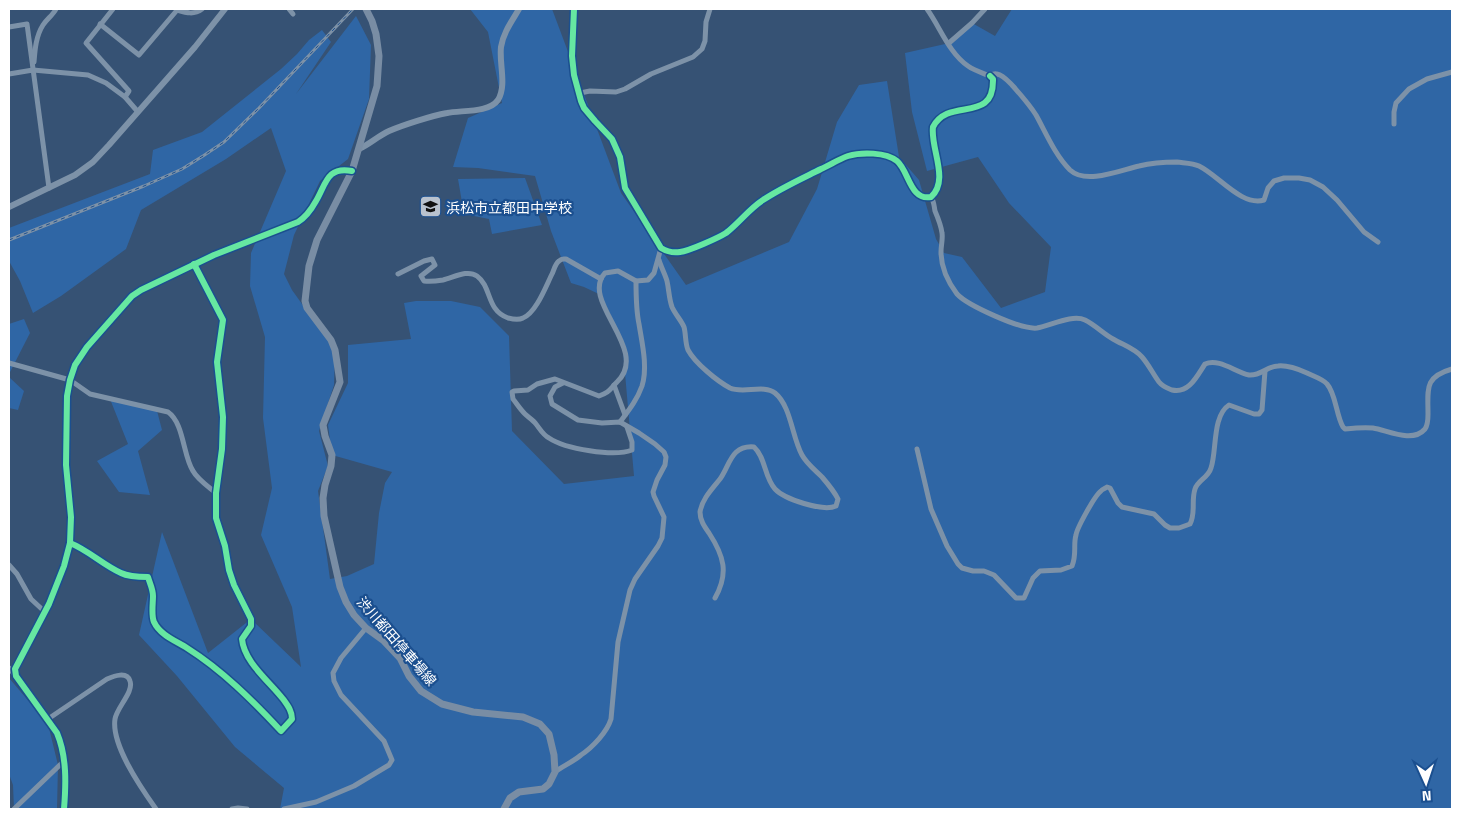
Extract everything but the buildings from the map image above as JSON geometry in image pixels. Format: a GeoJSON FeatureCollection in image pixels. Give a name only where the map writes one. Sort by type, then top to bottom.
{"type":"FeatureCollection","features":[{"type":"Feature","properties":{"kind":"main road","name":"渋川都田停車場線"},"geometry":{"type":"LineString","coordinates":[[366,9],[376,34],[379,56],[377,86],[352,171],[317,240],[309,266],[305,301],[307,308],[331,340],[336,350],[340,382],[323,424],[325,436],[332,454],[331,466],[324,485],[324,516],[340,587],[354,615],[400,658],[409,676],[422,691],[442,704],[473,712],[523,717],[540,724],[549,734],[554,755],[555,772]]}},
{"type":"Feature","properties":{"kind":"main road"},"geometry":{"type":"LineString","coordinates":[[504,809],[510,798],[519,792],[543,789],[549,784],[555,772]]}},
{"type":"Feature","properties":{"kind":"street"},"geometry":{"type":"LineString","coordinates":[[33,70],[38,36],[44,24],[56,9]]}},
{"type":"Feature","properties":{"kind":"street"},"geometry":{"type":"LineString","coordinates":[[113,9],[86,43],[128,92],[124,97]]}},
{"type":"Feature","properties":{"kind":"street"},"geometry":{"type":"LineString","coordinates":[[100,24],[139,54],[178,9],[190,14],[202,9]]}},
{"type":"Feature","properties":{"kind":"street"},"geometry":{"type":"LineString","coordinates":[[9,207],[75,175],[93,162],[195,47],[225,9]]}},
{"type":"Feature","properties":{"kind":"street"},"geometry":{"type":"LineString","coordinates":[[289,9],[293,14]]}},
{"type":"Feature","properties":{"kind":"street"},"geometry":{"type":"LineString","coordinates":[[359,149],[396,129],[446,113],[486,108],[493,105],[498,100],[501,92],[501,49],[503,41],[519,9]]}},
{"type":"Feature","properties":{"kind":"street"},"geometry":{"type":"LineString","coordinates":[[574,9],[572,56],[574,75],[581,101],[584,108],[612,139],[620,157],[624,188],[662,248],[678,253],[690,250],[725,233],[762,201],[773,194],[847,156],[856,154],[873,154],[896,160],[916,192],[923,197],[931,197]]}},
{"type":"Feature","properties":{"kind":"street"},"geometry":{"type":"LineString","coordinates":[[580,93],[590,91],[616,92],[693,56],[702,49],[705,41],[706,22],[710,9]]}},
{"type":"Feature","properties":{"kind":"street"},"geometry":{"type":"LineString","coordinates":[[927,9],[962,61],[993,79],[988,100],[985,104],[945,114],[940,117],[933,127],[933,140],[939,169],[936,190],[931,197]]}},
{"type":"Feature","properties":{"kind":"street"},"geometry":{"type":"LineString","coordinates":[[949,43],[985,9]]}},
{"type":"Feature","properties":{"kind":"street"},"geometry":{"type":"LineString","coordinates":[[9,27],[26,24],[49,188]]}},
{"type":"Feature","properties":{"kind":"street"},"geometry":{"type":"LineString","coordinates":[[9,74],[33,70],[94,77],[106,83],[124,97],[138,112]]}},
{"type":"Feature","properties":{"kind":"street"},"geometry":{"type":"LineString","coordinates":[[1394,124],[1396,103],[1409,89],[1427,79],[1452,72]]}},
{"type":"Feature","properties":{"kind":"street"},"geometry":{"type":"LineString","coordinates":[[990,76],[999,74],[1020,94],[1034,112],[1056,151],[1071,171],[1078,175],[1083,177],[1106,174],[1153,163],[1175,162],[1193,164],[1210,172],[1239,194],[1255,201],[1264,200],[1268,188],[1274,182],[1284,178],[1310,180],[1337,200],[1364,232],[1378,242]]}},
{"type":"Feature","properties":{"kind":"street"},"geometry":{"type":"LineString","coordinates":[[16,676],[15,669],[46,612],[62,572],[70,543],[71,517],[66,465],[67,396],[75,365],[87,347],[132,296],[194,264],[298,222],[306,216],[316,202],[326,180],[332,174],[338,170],[352,171]]}},
{"type":"Feature","properties":{"kind":"street"},"geometry":{"type":"LineString","coordinates":[[931,197],[942,231],[941,251],[943,266],[947,278],[958,295],[979,308],[1032,328],[1071,319],[1084,320],[1113,340],[1135,351],[1149,365],[1165,388],[1178,391],[1183,390],[1188,387],[1205,364],[1208,363],[1215,362],[1240,373],[1252,375],[1260,374],[1275,366],[1286,366],[1301,370],[1329,386],[1343,428],[1372,428],[1395,435],[1406,436],[1425,429],[1428,420],[1429,384],[1437,374],[1452,369]]}},
{"type":"Feature","properties":{"kind":"street"},"geometry":{"type":"LineString","coordinates":[[627,427],[632,442],[632,450],[606,453],[578,449],[549,439],[540,430],[536,422],[512,399],[512,392],[528,390],[538,384],[555,379],[600,396],[609,392],[622,378],[625,371],[625,352],[622,340],[602,301],[599,284],[605,273],[618,271],[636,281],[648,280],[654,273],[662,248]]}},
{"type":"Feature","properties":{"kind":"street"},"geometry":{"type":"LineString","coordinates":[[398,274],[424,261],[432,260],[435,265],[421,276],[424,281],[438,281],[464,274],[474,274],[483,284],[490,301],[498,312],[516,319],[523,318],[532,312],[556,264],[562,259],[566,259],[601,279]]}},
{"type":"Feature","properties":{"kind":"street"},"geometry":{"type":"LineString","coordinates":[[659,260],[673,309],[684,327],[689,351],[698,363],[732,389],[767,389],[776,393],[790,419],[794,437],[803,457],[822,477],[838,499],[836,506],[828,508],[813,506],[784,495],[775,489],[758,451],[754,447],[743,448],[734,455],[721,477],[707,495],[700,511],[701,521],[716,544],[723,560],[723,576],[719,591],[714,598]]}},
{"type":"Feature","properties":{"kind":"street"},"geometry":{"type":"LineString","coordinates":[[70,543],[121,573],[134,577],[148,578],[153,593],[153,620],[163,633],[208,662],[281,732],[292,719],[292,713],[273,686],[247,656],[243,647],[242,639],[252,626],[251,619],[234,585],[216,518],[216,494],[223,425],[217,362],[223,320],[194,264]]}},
{"type":"Feature","properties":{"kind":"street"},"geometry":{"type":"LineString","coordinates":[[620,422],[632,407],[639,393],[644,371],[636,298],[636,281]]}},
{"type":"Feature","properties":{"kind":"street"},"geometry":{"type":"LineString","coordinates":[[9,363],[70,380],[90,394],[168,412],[178,425],[193,473],[216,494]]}},
{"type":"Feature","properties":{"kind":"street"},"geometry":{"type":"LineString","coordinates":[[917,449],[931,509],[947,546],[958,564],[962,568],[984,571],[994,575],[1016,598],[1024,598],[1033,578],[1038,572],[1062,570],[1072,566],[1075,559],[1075,536],[1092,501],[1100,491],[1108,487],[1122,507],[1154,514],[1170,528],[1179,528],[1190,524],[1193,518],[1196,488],[1212,467],[1215,438],[1223,412],[1227,406],[1230,406],[1259,414],[1262,410],[1265,371]]}},
{"type":"Feature","properties":{"kind":"street"},"geometry":{"type":"LineString","coordinates":[[555,772],[581,756],[606,732],[608,727],[618,642],[630,590],[635,579],[662,538],[664,516],[653,492],[665,465],[666,457],[664,452],[655,444],[620,422],[602,423],[578,420],[552,404],[550,396],[555,387],[563,383]]}},
{"type":"Feature","properties":{"kind":"street"},"geometry":{"type":"LineString","coordinates":[[614,385],[625,415]]}},
{"type":"Feature","properties":{"kind":"street"},"geometry":{"type":"LineString","coordinates":[[9,565],[31,599],[46,612]]}},
{"type":"Feature","properties":{"kind":"street"},"geometry":{"type":"LineString","coordinates":[[284,809],[316,802],[354,786],[389,765],[392,760],[384,741],[341,695],[334,681],[333,673],[341,658],[366,628]]}},
{"type":"Feature","properties":{"kind":"street"},"geometry":{"type":"LineString","coordinates":[[9,668],[48,719],[61,743],[64,761],[64,809]]}},
{"type":"Feature","properties":{"kind":"street"},"geometry":{"type":"LineString","coordinates":[[48,719],[107,679],[125,675],[129,678],[131,689],[119,708],[115,720],[116,734],[123,754],[144,792],[156,809]]}},
{"type":"Feature","properties":{"kind":"street"},"geometry":{"type":"LineString","coordinates":[[14,809],[64,761]]}},
{"type":"Feature","properties":{"kind":"street"},"geometry":{"type":"LineString","coordinates":[[232,809],[247,809]]}},
{"type":"Feature","properties":{"kind":"shaded area"},"geometry":{"type":"Polygon","coordinates":[[[470,9],[552,9],[621,193],[686,285],[789,242],[817,189],[837,122],[859,85],[887,81],[899,157],[919,180],[936,239],[944,253],[962,257],[1001,308],[1045,292],[1051,247],[1009,203],[978,157],[927,171],[912,112],[905,53],[954,42],[972,23],[995,36],[1012,9],[1452,9],[1452,809],[280,809],[284,788],[235,747],[177,676],[139,635],[162,532],[208,653],[251,619],[301,667],[292,607],[261,535],[272,488],[263,418],[265,337],[250,286],[251,253],[286,171],[271,128],[226,159],[141,210],[126,249],[61,296],[33,313],[20,281],[9,261],[9,228],[150,174],[153,150],[202,132],[281,69],[309,40],[322,30],[331,42],[296,94],[356,16],[371,45],[369,99],[348,159],[320,181],[294,235],[284,274],[292,290],[335,350],[334,385],[319,431],[328,466],[318,491],[330,579],[347,576],[374,564],[379,513],[385,483],[392,472],[332,455],[328,425],[348,383],[348,345],[411,339],[404,303],[451,301],[480,307],[509,336],[512,431],[564,484],[634,476],[622,339],[601,295],[571,283],[551,231],[535,176],[478,168],[453,167],[468,118],[502,103],[488,32],[470,9]]]}},
{"type":"Feature","properties":{"kind":"shaded area"},"geometry":{"type":"Polygon","coordinates":[[[525,178],[542,225],[492,234],[489,219],[464,214],[458,179],[525,178]]]}},
{"type":"Feature","properties":{"kind":"shaded area"},"geometry":{"type":"Polygon","coordinates":[[[24,319],[30,333],[9,374],[9,324],[24,319]]]}},
{"type":"Feature","properties":{"kind":"shaded area"},"geometry":{"type":"Polygon","coordinates":[[[9,377],[24,391],[18,410],[9,408],[9,377]]]}},
{"type":"Feature","properties":{"kind":"shaded area"},"geometry":{"type":"Polygon","coordinates":[[[110,399],[156,407],[162,430],[138,451],[150,495],[119,492],[97,461],[128,444],[110,399]]]}},
{"type":"Feature","properties":{"kind":"shaded area"},"geometry":{"type":"Polygon","coordinates":[[[9,678],[48,724],[58,765],[57,809],[14,809],[13,785],[9,774],[9,678]]]}},
{"type":"Feature","properties":{"kind":"railway"},"geometry":{"type":"LineString","coordinates":[[9,240],[182,169],[224,142],[353,9]]}},
{"type":"Feature","properties":{"kind":"cycle path"},"geometry":{"type":"LineString","coordinates":[[574,9],[572,56],[574,75],[581,101],[584,108],[612,139],[620,157],[625,188],[661,248],[673,252],[690,249],[726,233],[753,208],[770,196],[848,156],[866,153],[892,158],[901,166],[914,190],[924,197],[931,197],[939,182],[933,127],[940,118],[949,113],[979,106],[986,102],[991,93],[993,79],[990,76]]}},
{"type":"Feature","properties":{"kind":"cycle path"},"geometry":{"type":"LineString","coordinates":[[64,809],[65,771],[63,751],[57,733],[16,676],[15,669],[49,604],[64,566],[70,543],[71,517],[66,465],[67,396],[75,365],[87,347],[132,296],[214,255],[298,222],[310,210],[332,174],[337,171],[352,171]]}},
{"type":"Feature","properties":{"kind":"cycle path"},"geometry":{"type":"LineString","coordinates":[[70,543],[121,573],[131,576],[148,577],[153,593],[153,619],[160,631],[225,676],[281,731],[292,719],[287,704],[247,656],[242,639],[251,626],[251,619],[234,585],[216,518],[216,493],[222,449],[223,417],[217,362],[223,320],[194,264]]}},
{"type":"Feature","properties":{"kind":"place","name":"浜松市立都田中学校"},"geometry":{"type":"Point","coordinates":[430,207]}}]}
